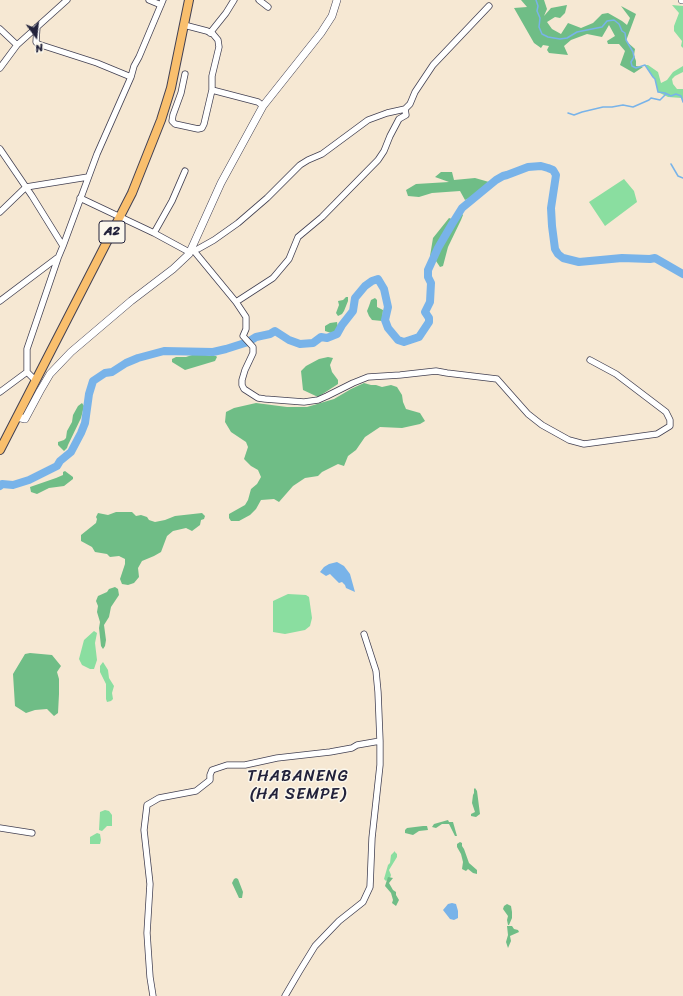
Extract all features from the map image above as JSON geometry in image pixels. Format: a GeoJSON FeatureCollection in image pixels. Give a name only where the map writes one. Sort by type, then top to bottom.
{"type":"FeatureCollection","features":[{"type":"Feature","properties":{"kind":"main road","name":"A2"},"geometry":{"type":"LineString","coordinates":[[0,450],[132,193],[161,120],[170,88],[188,0]]}},
{"type":"Feature","properties":{"kind":"street"},"geometry":{"type":"LineString","coordinates":[[0,68],[17,45],[67,0]]}},
{"type":"Feature","properties":{"kind":"street"},"geometry":{"type":"LineString","coordinates":[[35,380],[27,372],[27,349],[58,258],[88,177],[162,2],[149,0]]}},
{"type":"Feature","properties":{"kind":"street"},"geometry":{"type":"LineString","coordinates":[[210,33],[234,0]]}},
{"type":"Feature","properties":{"kind":"street"},"geometry":{"type":"LineString","coordinates":[[259,0],[268,7]]}},
{"type":"Feature","properties":{"kind":"street"},"geometry":{"type":"LineString","coordinates":[[192,252],[221,183],[263,106],[321,33],[332,16],[337,0]]}},
{"type":"Feature","properties":{"kind":"street"},"geometry":{"type":"LineString","coordinates":[[17,417],[25,419],[50,374],[71,352],[192,252],[205,246],[238,223],[267,198],[300,165],[322,154],[368,120],[404,109],[410,104],[415,92],[433,64],[489,6]]}},
{"type":"Feature","properties":{"kind":"street"},"geometry":{"type":"LineString","coordinates":[[184,25],[210,33],[218,40],[219,47],[212,76],[212,90],[202,128],[198,129],[175,124],[172,118],[181,93],[185,74]]}},
{"type":"Feature","properties":{"kind":"street"},"geometry":{"type":"LineString","coordinates":[[38,27],[36,42],[38,44],[97,62],[131,77]]}},
{"type":"Feature","properties":{"kind":"street"},"geometry":{"type":"LineString","coordinates":[[0,29],[17,45]]}},
{"type":"Feature","properties":{"kind":"street"},"geometry":{"type":"LineString","coordinates":[[212,90],[258,102],[263,106]]}},
{"type":"Feature","properties":{"kind":"street"},"geometry":{"type":"LineString","coordinates":[[236,302],[273,278],[289,259],[298,237],[322,217],[378,160],[384,151],[399,119],[406,116],[404,109]]}},
{"type":"Feature","properties":{"kind":"street"},"geometry":{"type":"LineString","coordinates":[[0,149],[63,246]]}},
{"type":"Feature","properties":{"kind":"street"},"geometry":{"type":"LineString","coordinates":[[154,233],[172,201],[185,171]]}},
{"type":"Feature","properties":{"kind":"street"},"geometry":{"type":"LineString","coordinates":[[0,212],[26,187],[88,177]]}},
{"type":"Feature","properties":{"kind":"street"},"geometry":{"type":"LineString","coordinates":[[80,198],[192,252],[236,302],[246,317],[246,329],[243,336],[252,347],[253,353],[245,370],[242,385],[244,389],[258,398],[304,402],[327,396],[368,377],[436,371],[497,379],[528,414],[542,426],[569,440],[584,444],[657,434],[670,426],[670,420],[666,412],[616,374],[590,360]]}},
{"type":"Feature","properties":{"kind":"street"},"geometry":{"type":"LineString","coordinates":[[0,302],[58,258]]}},
{"type":"Feature","properties":{"kind":"street"},"geometry":{"type":"LineString","coordinates":[[0,392],[27,372]]}},
{"type":"Feature","properties":{"kind":"street"},"geometry":{"type":"LineString","coordinates":[[285,996],[298,972],[315,946],[339,921],[363,902],[370,887],[372,838],[380,765],[380,741],[376,671],[364,634]]}},
{"type":"Feature","properties":{"kind":"street"},"geometry":{"type":"LineString","coordinates":[[154,996],[150,977],[147,933],[150,884],[144,830],[147,805],[159,798],[196,791],[210,780],[212,770],[227,765],[246,765],[277,758],[330,752],[380,741]]}},
{"type":"Feature","properties":{"kind":"street"},"geometry":{"type":"LineString","coordinates":[[0,828],[32,833]]}},
{"type":"Feature","properties":{"kind":"green space"},"geometry":{"type":"Polygon","coordinates":[[[521,0],[544,0],[547,9],[544,16],[551,8],[567,5],[565,13],[560,18],[555,17],[547,22],[552,29],[561,34],[568,23],[581,28],[593,23],[602,14],[608,13],[627,25],[630,18],[621,6],[636,14],[626,41],[635,49],[634,55],[636,66],[643,67],[634,73],[620,65],[625,51],[619,44],[608,44],[607,41],[615,36],[609,25],[602,37],[587,34],[571,40],[564,46],[568,55],[549,53],[547,50],[549,46],[543,45],[541,48],[534,43],[514,8],[527,7],[521,0]]]}},
{"type":"Feature","properties":{"kind":"green space"},"geometry":{"type":"Polygon","coordinates":[[[672,5],[683,6],[683,48],[681,46],[682,41],[674,31],[674,26],[679,13],[672,5]]]}},
{"type":"Feature","properties":{"kind":"green space"},"geometry":{"type":"Polygon","coordinates":[[[645,65],[648,65],[658,72],[661,83],[667,80],[673,72],[683,66],[683,72],[672,79],[673,84],[677,89],[683,89],[683,102],[682,98],[668,97],[658,92],[655,79],[645,65]]]}},
{"type":"Feature","properties":{"kind":"green space"},"geometry":{"type":"Polygon","coordinates":[[[441,172],[452,172],[454,180],[475,178],[489,182],[474,196],[465,200],[460,191],[432,193],[419,197],[408,196],[406,190],[416,184],[449,182],[435,177],[441,172]]]}},
{"type":"Feature","properties":{"kind":"green space"},"geometry":{"type":"Polygon","coordinates":[[[624,179],[634,191],[637,202],[605,226],[589,202],[624,179]]]}},
{"type":"Feature","properties":{"kind":"green space"},"geometry":{"type":"Polygon","coordinates":[[[462,214],[461,220],[448,247],[443,266],[440,267],[436,261],[430,260],[433,238],[449,218],[452,219],[454,223],[462,214]]]}},
{"type":"Feature","properties":{"kind":"green space"},"geometry":{"type":"Polygon","coordinates":[[[348,297],[348,301],[344,311],[338,316],[336,313],[339,305],[338,301],[343,300],[348,297]]]}},
{"type":"Feature","properties":{"kind":"green space"},"geometry":{"type":"Polygon","coordinates":[[[375,298],[377,300],[377,307],[383,310],[382,321],[372,320],[367,311],[371,300],[375,298]]]}},
{"type":"Feature","properties":{"kind":"green space"},"geometry":{"type":"Polygon","coordinates":[[[337,322],[338,328],[336,332],[331,333],[325,331],[325,326],[330,323],[337,322]]]}},
{"type":"Feature","properties":{"kind":"green space"},"geometry":{"type":"Polygon","coordinates":[[[198,353],[217,357],[215,361],[185,370],[172,362],[172,359],[176,357],[186,357],[198,353]]]}},
{"type":"Feature","properties":{"kind":"green space"},"geometry":{"type":"Polygon","coordinates":[[[328,357],[333,358],[330,365],[332,372],[338,380],[338,384],[318,397],[303,390],[301,371],[306,366],[319,359],[328,357]]]}},
{"type":"Feature","properties":{"kind":"green space"},"geometry":{"type":"Polygon","coordinates":[[[364,383],[382,387],[391,385],[397,387],[402,395],[406,409],[420,413],[425,421],[420,424],[402,428],[380,427],[365,437],[356,450],[348,456],[344,466],[338,464],[322,472],[318,476],[305,478],[293,486],[279,502],[274,499],[261,500],[256,509],[250,515],[239,521],[231,521],[229,514],[245,505],[251,489],[257,484],[261,477],[258,470],[244,459],[248,447],[246,442],[231,432],[225,422],[226,412],[234,408],[256,403],[287,407],[307,407],[334,399],[364,383]]]}},
{"type":"Feature","properties":{"kind":"green space"},"geometry":{"type":"Polygon","coordinates":[[[82,403],[84,406],[81,418],[67,448],[64,451],[58,445],[58,442],[66,438],[73,415],[78,406],[82,403]]]}},
{"type":"Feature","properties":{"kind":"green space"},"geometry":{"type":"Polygon","coordinates":[[[65,471],[73,477],[73,479],[64,486],[49,488],[37,494],[31,492],[30,487],[63,475],[63,472],[65,471]]]}},
{"type":"Feature","properties":{"kind":"green space"},"geometry":{"type":"Polygon","coordinates":[[[116,512],[132,512],[136,516],[141,515],[155,522],[175,516],[202,513],[205,516],[204,519],[201,520],[200,525],[192,531],[186,528],[173,531],[167,536],[161,552],[142,561],[138,568],[139,577],[134,583],[128,585],[122,584],[120,579],[125,564],[125,559],[119,556],[110,557],[107,554],[95,552],[92,547],[81,541],[81,535],[96,523],[98,513],[108,515],[116,512]]]}},
{"type":"Feature","properties":{"kind":"green space"},"geometry":{"type":"Polygon","coordinates":[[[115,587],[118,589],[119,595],[111,607],[109,617],[104,625],[106,640],[103,649],[101,646],[99,628],[100,622],[96,601],[98,596],[115,587]]]}},
{"type":"Feature","properties":{"kind":"green space"},"geometry":{"type":"Polygon","coordinates":[[[288,594],[306,595],[309,597],[312,618],[310,626],[305,630],[285,634],[273,632],[273,601],[288,594]]]}},
{"type":"Feature","properties":{"kind":"green space"},"geometry":{"type":"Polygon","coordinates":[[[94,631],[97,633],[95,643],[97,660],[94,669],[90,669],[82,665],[79,659],[84,640],[94,631]]]}},
{"type":"Feature","properties":{"kind":"green space"},"geometry":{"type":"Polygon","coordinates":[[[25,654],[52,655],[61,666],[57,672],[59,679],[58,713],[54,716],[47,709],[35,710],[26,713],[15,706],[13,674],[25,654]]]}},
{"type":"Feature","properties":{"kind":"green space"},"geometry":{"type":"Polygon","coordinates":[[[103,662],[108,670],[109,678],[114,686],[112,693],[113,699],[107,702],[106,684],[100,672],[100,666],[103,662]]]}},
{"type":"Feature","properties":{"kind":"green space"},"geometry":{"type":"Polygon","coordinates":[[[475,788],[477,791],[480,814],[476,817],[471,816],[471,814],[475,812],[472,803],[475,788]]]}},
{"type":"Feature","properties":{"kind":"green space"},"geometry":{"type":"Polygon","coordinates":[[[105,810],[109,811],[112,815],[112,826],[107,826],[102,831],[99,830],[100,812],[105,810]]]}},
{"type":"Feature","properties":{"kind":"green space"},"geometry":{"type":"Polygon","coordinates":[[[448,820],[449,822],[453,822],[457,836],[455,836],[449,824],[442,824],[436,828],[432,827],[434,824],[448,820]]]}},
{"type":"Feature","properties":{"kind":"green space"},"geometry":{"type":"Polygon","coordinates":[[[427,826],[428,830],[419,831],[413,835],[405,833],[407,828],[427,826]]]}},
{"type":"Feature","properties":{"kind":"green space"},"geometry":{"type":"Polygon","coordinates":[[[97,833],[100,834],[100,844],[90,844],[90,837],[97,833]]]}},
{"type":"Feature","properties":{"kind":"green space"},"geometry":{"type":"Polygon","coordinates":[[[460,842],[462,843],[469,863],[477,870],[477,874],[468,869],[466,871],[462,869],[463,862],[457,847],[457,844],[460,842]]]}},
{"type":"Feature","properties":{"kind":"green space"},"geometry":{"type":"Polygon","coordinates":[[[394,851],[397,854],[397,857],[389,870],[391,875],[390,878],[386,881],[384,879],[390,863],[391,855],[394,851]]]}},
{"type":"Feature","properties":{"kind":"green space"},"geometry":{"type":"Polygon","coordinates":[[[388,877],[393,878],[389,883],[396,892],[399,900],[396,906],[392,903],[393,900],[391,893],[385,886],[388,877]]]}},
{"type":"Feature","properties":{"kind":"green space"},"geometry":{"type":"Polygon","coordinates":[[[236,878],[238,879],[243,892],[242,898],[239,898],[232,883],[236,878]]]}},
{"type":"Feature","properties":{"kind":"green space"},"geometry":{"type":"Polygon","coordinates":[[[507,904],[511,906],[512,912],[512,918],[509,925],[507,920],[508,916],[503,909],[507,904]]]}},
{"type":"Feature","properties":{"kind":"green space"},"geometry":{"type":"Polygon","coordinates":[[[507,926],[512,926],[519,932],[510,936],[511,941],[508,948],[506,942],[508,935],[507,926]]]}},
{"type":"Feature","properties":{"kind":"water"},"geometry":{"type":"Polygon","coordinates":[[[337,562],[344,566],[350,574],[355,592],[346,588],[342,582],[339,583],[330,574],[326,576],[320,572],[329,564],[337,562]]]}},
{"type":"Feature","properties":{"kind":"water"},"geometry":{"type":"Polygon","coordinates":[[[448,904],[456,904],[458,911],[458,918],[454,920],[450,919],[443,910],[448,904]]]}},
{"type":"Feature","properties":{"kind":"waterway"},"geometry":{"type":"LineString","coordinates":[[536,0],[538,6],[537,11],[540,18],[539,27],[542,34],[548,37],[560,39],[567,38],[577,32],[602,27],[607,21],[614,20],[619,24],[622,31],[625,33],[626,40],[633,52],[634,57],[631,62],[632,66],[636,68],[645,65],[655,79],[658,92],[671,96],[676,94],[681,96],[683,102]]}},
{"type":"Feature","properties":{"kind":"waterway"},"geometry":{"type":"LineString","coordinates":[[568,113],[574,115],[603,107],[623,105],[633,107],[651,98],[660,100],[666,94]]}},
{"type":"Feature","properties":{"kind":"waterway"},"geometry":{"type":"LineString","coordinates":[[671,164],[678,176],[683,178]]}},
{"type":"Feature","properties":{"kind":"waterway"},"geometry":{"type":"LineString","coordinates":[[0,486],[2,484],[13,485],[29,480],[57,466],[60,461],[71,452],[81,433],[85,423],[89,394],[93,381],[105,373],[112,372],[126,363],[138,358],[164,351],[213,352],[248,342],[256,337],[270,334],[275,331],[289,340],[300,344],[313,343],[321,337],[327,338],[337,334],[353,311],[355,298],[365,286],[378,279],[384,289],[388,307],[385,320],[388,328],[398,340],[404,342],[419,337],[429,322],[429,318],[425,312],[430,302],[431,283],[428,277],[428,270],[438,248],[462,208],[496,180],[528,167],[541,166],[553,170],[556,175],[551,208],[552,226],[555,249],[563,258],[579,262],[622,258],[655,258],[683,274]]}},
{"type":"Feature","properties":{"kind":"district","name":"THABANENG (HA SEMPE)"},"geometry":{"type":"Point","coordinates":[298,786]}}]}
